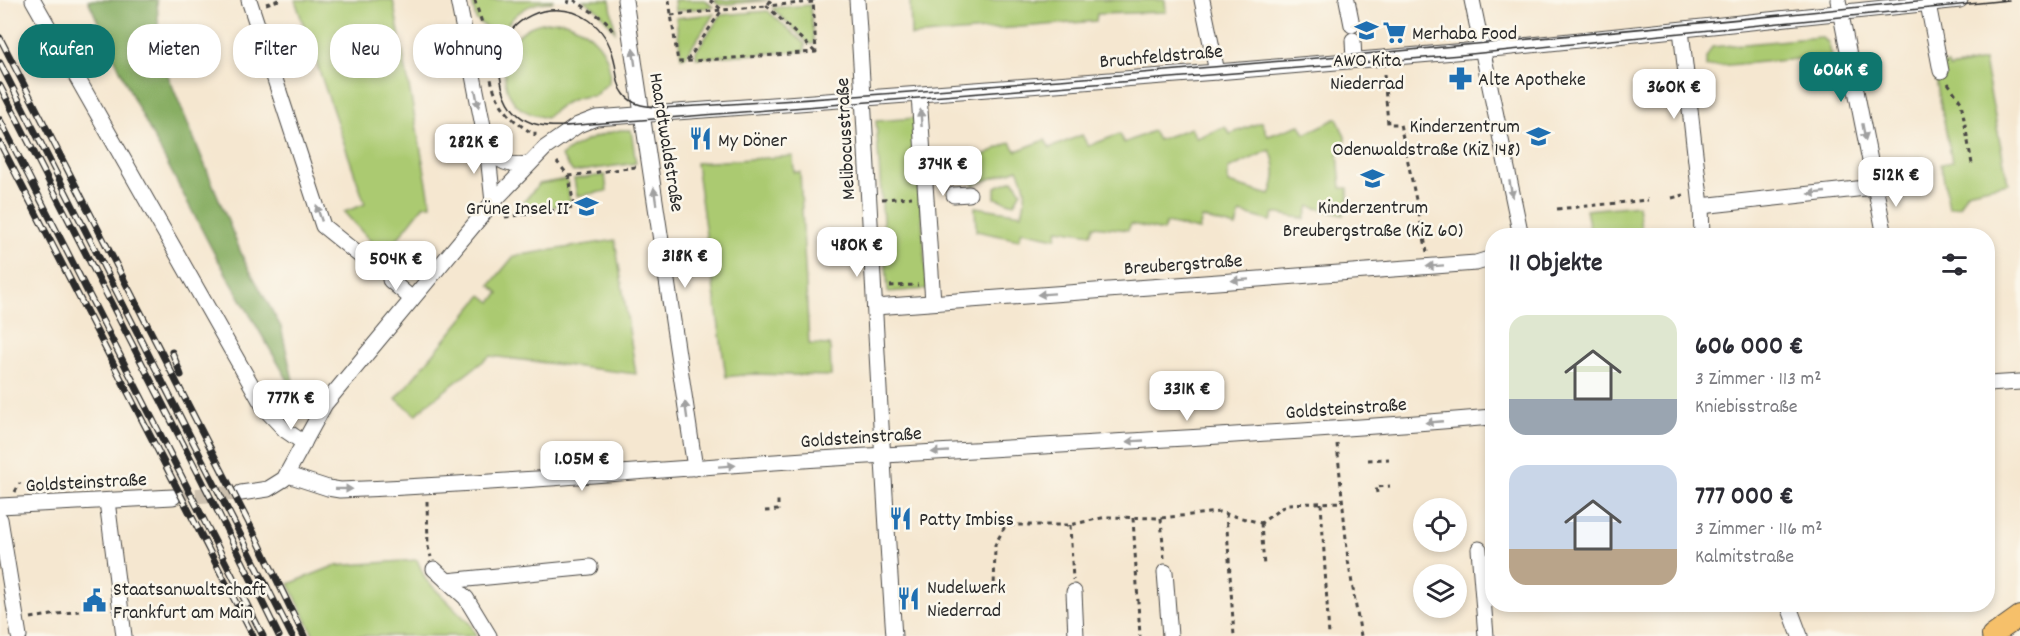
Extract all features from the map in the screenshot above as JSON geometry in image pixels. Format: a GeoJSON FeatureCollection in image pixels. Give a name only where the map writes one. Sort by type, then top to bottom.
{"type":"FeatureCollection","features":[{"type":"Feature","properties":{"kind":"main road"},"geometry":{"type":"LineString","coordinates":[[1992,636],[2020,616]]}},
{"type":"Feature","properties":{"kind":"street"},"geometry":{"type":"LineString","coordinates":[[33,0],[265,409],[285,430],[304,443]]}},
{"type":"Feature","properties":{"kind":"street"},"geometry":{"type":"LineString","coordinates":[[249,0],[323,226],[374,267]]}},
{"type":"Feature","properties":{"kind":"street"},"geometry":{"type":"LineString","coordinates":[[458,0],[487,146],[493,202]]}},
{"type":"Feature","properties":{"kind":"street","name":"Haardtwaldstraße"},"geometry":{"type":"LineString","coordinates":[[625,0],[695,468]]}},
{"type":"Feature","properties":{"kind":"street","name":"Melibocusstraße"},"geometry":{"type":"LineString","coordinates":[[857,0],[894,636]]}},
{"type":"Feature","properties":{"kind":"street"},"geometry":{"type":"LineString","coordinates":[[1202,0],[1216,72]]}},
{"type":"Feature","properties":{"kind":"street"},"geometry":{"type":"LineString","coordinates":[[1347,0],[1354,60]]}},
{"type":"Feature","properties":{"kind":"street"},"geometry":{"type":"LineString","coordinates":[[1472,0],[1519,228]]}},
{"type":"Feature","properties":{"kind":"street","name":"Bruchfeldstraße"},"geometry":{"type":"LineString","coordinates":[[288,475],[325,404],[493,202],[528,164],[559,137],[587,121],[605,117],[920,95],[1482,49],[1681,30],[1839,7],[1928,4],[1960,0]]}},
{"type":"Feature","properties":{"kind":"street"},"geometry":{"type":"LineString","coordinates":[[1928,4],[1941,71]]}},
{"type":"Feature","properties":{"kind":"street"},"geometry":{"type":"LineString","coordinates":[[1839,7],[1883,228]]}},
{"type":"Feature","properties":{"kind":"street"},"geometry":{"type":"LineString","coordinates":[[1681,30],[1702,228]]}},
{"type":"Feature","properties":{"kind":"street"},"geometry":{"type":"LineString","coordinates":[[920,95],[947,195],[933,303]]}},
{"type":"Feature","properties":{"kind":"street"},"geometry":{"type":"LineString","coordinates":[[487,146],[502,162],[511,165],[528,164]]}},
{"type":"Feature","properties":{"kind":"street"},"geometry":{"type":"LineString","coordinates":[[1701,206],[1875,187]]}},
{"type":"Feature","properties":{"kind":"street","name":"Breubergstraße"},"geometry":{"type":"LineString","coordinates":[[876,306],[1476,263],[1485,260]]}},
{"type":"Feature","properties":{"kind":"street"},"geometry":{"type":"LineString","coordinates":[[390,280],[412,299]]}},
{"type":"Feature","properties":{"kind":"street"},"geometry":{"type":"LineString","coordinates":[[1995,384],[2020,382]]}},
{"type":"Feature","properties":{"kind":"street","name":"Goldsteinstraße"},"geometry":{"type":"LineString","coordinates":[[288,475],[340,490],[426,487],[883,455],[1336,430],[1485,418]]}},
{"type":"Feature","properties":{"kind":"street"},"geometry":{"type":"LineString","coordinates":[[241,493],[273,487],[288,475]]}},
{"type":"Feature","properties":{"kind":"street","name":"Goldsteinstraße"},"geometry":{"type":"LineString","coordinates":[[0,506],[173,497]]}},
{"type":"Feature","properties":{"kind":"street"},"geometry":{"type":"LineString","coordinates":[[107,501],[124,636]]}},
{"type":"Feature","properties":{"kind":"street"},"geometry":{"type":"LineString","coordinates":[[0,519],[19,636]]}},
{"type":"Feature","properties":{"kind":"street"},"geometry":{"type":"LineString","coordinates":[[1479,549],[1486,636]]}},
{"type":"Feature","properties":{"kind":"street"},"geometry":{"type":"LineString","coordinates":[[447,581],[590,567]]}},
{"type":"Feature","properties":{"kind":"street"},"geometry":{"type":"LineString","coordinates":[[434,569],[466,598],[489,636]]}},
{"type":"Feature","properties":{"kind":"street"},"geometry":{"type":"LineString","coordinates":[[1165,572],[1170,636]]}},
{"type":"Feature","properties":{"kind":"street"},"geometry":{"type":"LineString","coordinates":[[1074,592],[1076,636]]}},
{"type":"Feature","properties":{"kind":"street"},"geometry":{"type":"LineString","coordinates":[[1791,612],[1800,636]]}},
{"type":"Feature","properties":{"kind":"path"},"geometry":{"type":"LineString","coordinates":[[474,0],[483,24]]}},
{"type":"Feature","properties":{"kind":"path"},"geometry":{"type":"LineString","coordinates":[[574,0],[605,23],[617,37]]}},
{"type":"Feature","properties":{"kind":"path"},"geometry":{"type":"LineString","coordinates":[[669,0],[678,62],[816,52]]}},
{"type":"Feature","properties":{"kind":"path"},"geometry":{"type":"LineString","coordinates":[[711,0],[722,10]]}},
{"type":"Feature","properties":{"kind":"path"},"geometry":{"type":"LineString","coordinates":[[767,6],[771,0]]}},
{"type":"Feature","properties":{"kind":"path"},"geometry":{"type":"LineString","coordinates":[[671,15],[813,1],[816,52]]}},
{"type":"Feature","properties":{"kind":"path"},"geometry":{"type":"LineString","coordinates":[[767,6],[816,52]]}},
{"type":"Feature","properties":{"kind":"path"},"geometry":{"type":"LineString","coordinates":[[687,61],[722,10]]}},
{"type":"Feature","properties":{"kind":"path"},"geometry":{"type":"LineString","coordinates":[[1941,71],[1961,102],[1972,164]]}},
{"type":"Feature","properties":{"kind":"path"},"geometry":{"type":"LineString","coordinates":[[1384,74],[1388,124],[1400,124],[1428,255]]}},
{"type":"Feature","properties":{"kind":"path"},"geometry":{"type":"LineString","coordinates":[[492,78],[505,111],[535,135],[535,128]]}},
{"type":"Feature","properties":{"kind":"path"},"geometry":{"type":"LineString","coordinates":[[505,217],[574,208],[569,176],[557,162]]}},
{"type":"Feature","properties":{"kind":"path"},"geometry":{"type":"LineString","coordinates":[[569,176],[640,166]]}},
{"type":"Feature","properties":{"kind":"path"},"geometry":{"type":"LineString","coordinates":[[868,200],[947,195]]}},
{"type":"Feature","properties":{"kind":"path"},"geometry":{"type":"LineString","coordinates":[[1557,209],[1648,200]]}},
{"type":"Feature","properties":{"kind":"path"},"geometry":{"type":"LineString","coordinates":[[890,286],[925,285]]}},
{"type":"Feature","properties":{"kind":"path"},"geometry":{"type":"LineString","coordinates":[[1336,430],[1348,560],[1361,636]]}},
{"type":"Feature","properties":{"kind":"path"},"geometry":{"type":"LineString","coordinates":[[1368,460],[1389,459]]}},
{"type":"Feature","properties":{"kind":"path"},"geometry":{"type":"LineString","coordinates":[[1377,493],[1376,487],[1390,486]]}},
{"type":"Feature","properties":{"kind":"path"},"geometry":{"type":"LineString","coordinates":[[426,487],[428,547],[434,569]]}},
{"type":"Feature","properties":{"kind":"path"},"geometry":{"type":"LineString","coordinates":[[765,511],[778,510],[778,496]]}},
{"type":"Feature","properties":{"kind":"path"},"geometry":{"type":"LineString","coordinates":[[1261,523],[1287,504],[1342,502]]}},
{"type":"Feature","properties":{"kind":"path"},"geometry":{"type":"LineString","coordinates":[[1321,503],[1329,636]]}},
{"type":"Feature","properties":{"kind":"path"},"geometry":{"type":"LineString","coordinates":[[994,592],[995,545],[1004,528],[1014,525],[1070,525],[1106,517],[1161,518],[1220,512],[1261,523]]}},
{"type":"Feature","properties":{"kind":"path"},"geometry":{"type":"LineString","coordinates":[[1226,513],[1234,636]]}},
{"type":"Feature","properties":{"kind":"path"},"geometry":{"type":"LineString","coordinates":[[1133,518],[1140,636]]}},
{"type":"Feature","properties":{"kind":"path"},"geometry":{"type":"LineString","coordinates":[[1161,518],[1165,572]]}},
{"type":"Feature","properties":{"kind":"path"},"geometry":{"type":"LineString","coordinates":[[1261,523],[1264,567]]}},
{"type":"Feature","properties":{"kind":"path"},"geometry":{"type":"LineString","coordinates":[[1070,525],[1074,592]]}},
{"type":"Feature","properties":{"kind":"path"},"geometry":{"type":"LineString","coordinates":[[29,618],[80,611]]}},
{"type":"Feature","properties":{"kind":"green space"},"geometry":{"type":"Polygon","coordinates":[[[88,0],[157,0],[158,24],[127,24],[127,78],[169,78],[244,260],[281,327],[296,394],[214,253],[134,100],[115,59],[115,24],[99,24],[88,0]]]}},
{"type":"Feature","properties":{"kind":"green space"},"geometry":{"type":"Polygon","coordinates":[[[295,0],[393,0],[397,24],[330,24],[330,78],[401,78],[401,43],[431,205],[424,205],[384,256],[344,212],[365,204],[318,67],[318,24],[303,24],[295,0]]]}},
{"type":"Feature","properties":{"kind":"green space"},"geometry":{"type":"Polygon","coordinates":[[[472,0],[553,0],[537,3],[524,9],[508,24],[482,24],[476,20],[472,0]]]}},
{"type":"Feature","properties":{"kind":"green space"},"geometry":{"type":"Polygon","coordinates":[[[583,0],[610,0],[615,31],[599,11],[583,0]]]}},
{"type":"Feature","properties":{"kind":"green space"},"geometry":{"type":"Polygon","coordinates":[[[674,0],[705,0],[713,7],[675,11],[674,0]]]}},
{"type":"Feature","properties":{"kind":"green space"},"geometry":{"type":"Polygon","coordinates":[[[714,0],[769,0],[719,5],[714,0]]]}},
{"type":"Feature","properties":{"kind":"green space"},"geometry":{"type":"Polygon","coordinates":[[[910,0],[1165,0],[1166,12],[1097,14],[1096,21],[911,36],[910,0]]]}},
{"type":"Feature","properties":{"kind":"green space"},"geometry":{"type":"Polygon","coordinates":[[[810,5],[814,44],[809,44],[772,8],[810,5]]]}},
{"type":"Feature","properties":{"kind":"green space"},"geometry":{"type":"Polygon","coordinates":[[[768,11],[805,44],[805,51],[696,58],[696,51],[721,15],[768,11]]]}},
{"type":"Feature","properties":{"kind":"green space"},"geometry":{"type":"Polygon","coordinates":[[[714,14],[685,57],[681,57],[676,18],[714,14]]]}},
{"type":"Feature","properties":{"kind":"green space"},"geometry":{"type":"Polygon","coordinates":[[[562,21],[573,25],[598,43],[607,61],[609,82],[594,96],[580,97],[568,102],[546,118],[520,108],[507,89],[505,78],[523,78],[523,32],[538,24],[562,21]]]}},
{"type":"Feature","properties":{"kind":"green space"},"geometry":{"type":"Polygon","coordinates":[[[1820,37],[1828,42],[1832,56],[1706,67],[1706,58],[1712,47],[1820,37]]]}},
{"type":"Feature","properties":{"kind":"green space"},"geometry":{"type":"Polygon","coordinates":[[[1984,61],[2008,183],[1967,192],[1959,206],[1949,208],[1941,164],[1952,162],[1933,64],[1948,64],[1949,68],[1984,61]]]}},
{"type":"Feature","properties":{"kind":"green space"},"geometry":{"type":"Polygon","coordinates":[[[915,118],[927,289],[888,292],[876,121],[915,118]]]}},
{"type":"Feature","properties":{"kind":"green space"},"geometry":{"type":"Polygon","coordinates":[[[1337,118],[1345,137],[1346,153],[1338,154],[1341,188],[1348,188],[1348,200],[1343,215],[1309,206],[1305,219],[1274,213],[1271,221],[1240,213],[1236,227],[1202,218],[1199,230],[1166,223],[1163,231],[1131,224],[1128,230],[1094,226],[1091,234],[1058,229],[1056,238],[1022,231],[1019,240],[976,231],[975,207],[1022,214],[1025,191],[1018,169],[973,185],[971,161],[1011,142],[1016,151],[1045,140],[1050,148],[1082,135],[1088,146],[1120,134],[1124,143],[1153,131],[1158,140],[1191,128],[1196,138],[1225,127],[1230,134],[1262,122],[1268,136],[1300,125],[1305,134],[1337,118]],[[1270,150],[1228,169],[1228,183],[1270,195],[1275,172],[1270,150]]]}},
{"type":"Feature","properties":{"kind":"green space"},"geometry":{"type":"Polygon","coordinates":[[[620,130],[631,130],[636,163],[573,172],[561,156],[589,140],[620,130]]]}},
{"type":"Feature","properties":{"kind":"green space"},"geometry":{"type":"Polygon","coordinates":[[[793,156],[794,172],[800,172],[809,344],[830,345],[831,376],[751,374],[726,377],[696,163],[793,156]]]}},
{"type":"Feature","properties":{"kind":"green space"},"geometry":{"type":"Polygon","coordinates":[[[605,175],[607,191],[577,196],[574,179],[605,175]]]}},
{"type":"Feature","properties":{"kind":"green space"},"geometry":{"type":"Polygon","coordinates":[[[567,179],[570,204],[515,212],[539,184],[567,179]]]}},
{"type":"Feature","properties":{"kind":"green space"},"geometry":{"type":"Polygon","coordinates":[[[1013,180],[1021,191],[1014,204],[995,198],[995,187],[1013,180]]]}},
{"type":"Feature","properties":{"kind":"green space"},"geometry":{"type":"Polygon","coordinates":[[[1638,205],[1641,228],[1590,228],[1586,210],[1638,205]]]}},
{"type":"Feature","properties":{"kind":"green space"},"geometry":{"type":"Polygon","coordinates":[[[615,240],[636,374],[490,356],[416,415],[396,399],[482,295],[491,302],[499,293],[490,285],[514,256],[615,240]]]}},
{"type":"Feature","properties":{"kind":"green space"},"geometry":{"type":"Polygon","coordinates":[[[417,560],[426,580],[470,624],[476,636],[314,636],[289,584],[334,566],[417,560]]]}},
{"type":"Feature","properties":{"kind":"tunnel"},"geometry":{"type":"LineString","coordinates":[[173,497],[241,493]]}},
{"type":"Feature","properties":{"kind":"tram line"},"geometry":{"type":"LineString","coordinates":[[1926,0],[1597,33],[1122,75],[846,97],[661,108],[640,105],[631,101],[624,94],[619,86],[610,47],[598,27],[579,14],[556,10],[531,15],[512,30],[501,51],[500,75],[507,99],[521,117],[538,125],[561,126],[1461,55],[2009,0]]}},
{"type":"Feature","properties":{"kind":"railway"},"geometry":{"type":"LineString","coordinates":[[0,38],[257,539],[304,636]]}},
{"type":"Feature","properties":{"kind":"railway"},"geometry":{"type":"LineString","coordinates":[[0,63],[292,636]]}},
{"type":"Feature","properties":{"kind":"railway"},"geometry":{"type":"LineString","coordinates":[[0,86],[279,636]]}},
{"type":"Feature","properties":{"kind":"railway"},"geometry":{"type":"LineString","coordinates":[[0,120],[263,636]]}},
{"type":"Feature","properties":{"kind":"railway"},"geometry":{"type":"LineString","coordinates":[[0,143],[253,636]]}},
{"type":"Feature","properties":{"kind":"railway"},"geometry":{"type":"LineString","coordinates":[[172,352],[181,375]]}},
{"type":"Feature","properties":{"kind":"place","name":"AWO Kita Niederrad"},"geometry":{"type":"Point","coordinates":[1367,31]}},
{"type":"Feature","properties":{"kind":"place","name":"Merhaba Food"},"geometry":{"type":"Point","coordinates":[1394,32]}},
{"type":"Feature","properties":{"kind":"place","name":"Alte Apotheke"},"geometry":{"type":"Point","coordinates":[1460,78]}},
{"type":"Feature","properties":{"kind":"place","name":"Kinderzentrum Odenwaldstraße (KiZ 148)"},"geometry":{"type":"Point","coordinates":[1538,137]}},
{"type":"Feature","properties":{"kind":"place","name":"My Döner"},"geometry":{"type":"Point","coordinates":[700,139]}},
{"type":"Feature","properties":{"kind":"place","name":"Kinderzentrum Breubergstraße (KiZ 60)"},"geometry":{"type":"Point","coordinates":[1373,179]}},
{"type":"Feature","properties":{"kind":"place","name":"Grüne Insel II"},"geometry":{"type":"Point","coordinates":[587,207]}},
{"type":"Feature","properties":{"kind":"place","name":"Patty Imbiss"},"geometry":{"type":"Point","coordinates":[901,518]}},
{"type":"Feature","properties":{"kind":"place","name":"Nudelwerk Niederrad"},"geometry":{"type":"Point","coordinates":[909,598]}},
{"type":"Feature","properties":{"kind":"place","name":"Staatsanwaltschaft Frankfurt am Main"},"geometry":{"type":"Point","coordinates":[95,600]}}]}
